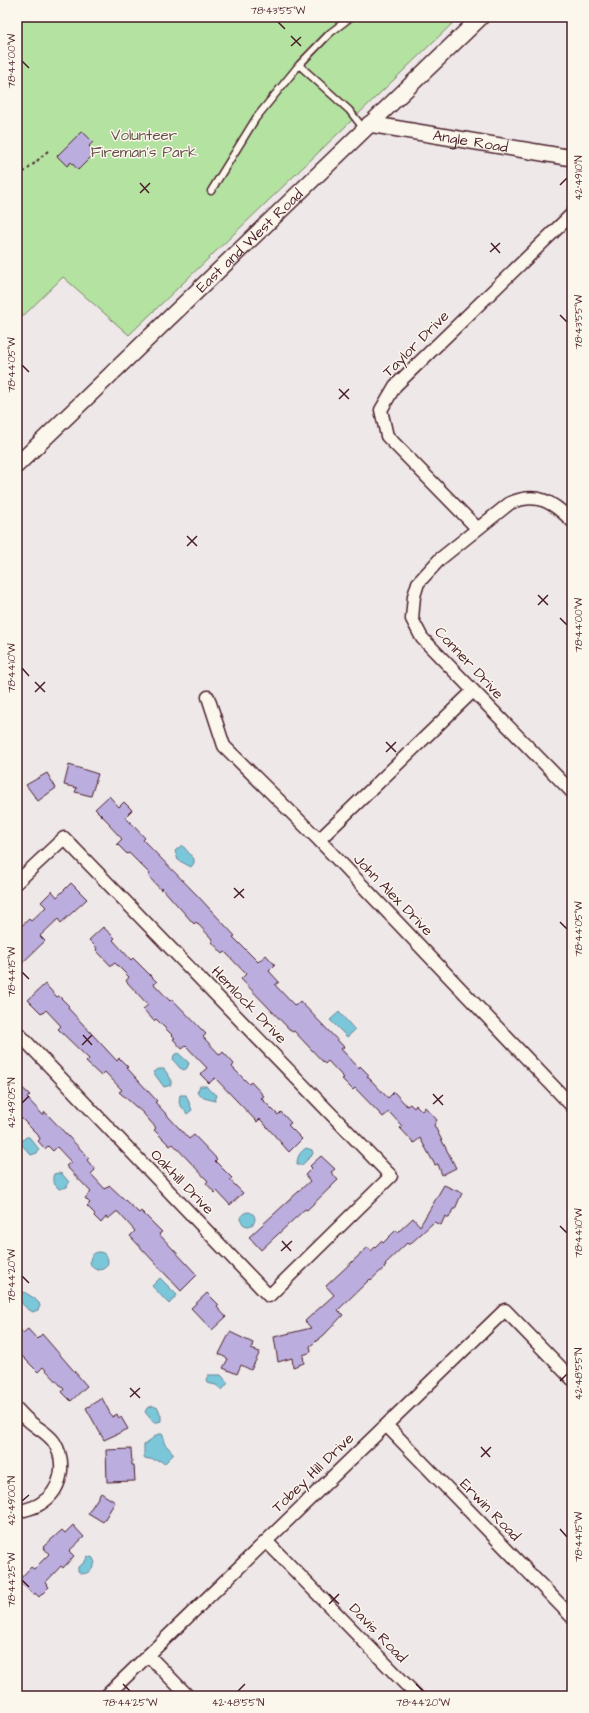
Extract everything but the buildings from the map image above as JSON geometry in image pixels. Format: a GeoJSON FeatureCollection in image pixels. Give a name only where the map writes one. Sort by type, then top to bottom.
{"type":"FeatureCollection","features":[{"type":"Feature","properties":{"kind":"street","name":"East and West Road"},"geometry":{"type":"LineString","coordinates":[[17,465],[481,17]]}},
{"type":"Feature","properties":{"kind":"street","name":"Angle Road"},"geometry":{"type":"LineString","coordinates":[[367,126],[572,158]]}},
{"type":"Feature","properties":{"kind":"street","name":"Taylor Drive"},"geometry":{"type":"LineString","coordinates":[[477,528],[387,436],[381,410],[395,386],[572,214]]}},
{"type":"Feature","properties":{"kind":"street","name":"Conner Drive"},"geometry":{"type":"LineString","coordinates":[[572,521],[555,505],[543,500],[531,498],[520,499],[510,503],[440,559],[418,582],[414,596],[412,619],[422,638],[472,692],[572,792]]}},
{"type":"Feature","properties":{"kind":"street"},"geometry":{"type":"LineString","coordinates":[[319,840],[472,692]]}},
{"type":"Feature","properties":{"kind":"street","name":"John Alex Drive"},"geometry":{"type":"LineString","coordinates":[[208,697],[224,746],[319,840],[572,1106]]}},
{"type":"Feature","properties":{"kind":"street","name":"Hemlock Drive"},"geometry":{"type":"LineString","coordinates":[[17,882],[64,838],[391,1176],[326,1240]]}},
{"type":"Feature","properties":{"kind":"street","name":"Oakhill Drive"},"geometry":{"type":"LineString","coordinates":[[17,1032],[269,1296],[326,1240]]}},
{"type":"Feature","properties":{"kind":"street","name":"Tobey Hill Drive"},"geometry":{"type":"LineString","coordinates":[[106,1696],[505,1310],[572,1379]]}},
{"type":"Feature","properties":{"kind":"street"},"geometry":{"type":"LineString","coordinates":[[17,1409],[28,1420],[46,1433],[53,1442],[61,1461],[62,1471],[57,1487],[50,1496],[40,1505],[17,1512]]}},
{"type":"Feature","properties":{"kind":"street","name":"Erwin Road"},"geometry":{"type":"LineString","coordinates":[[386,1425],[572,1617]]}},
{"type":"Feature","properties":{"kind":"street","name":"Davis Road"},"geometry":{"type":"LineString","coordinates":[[266,1541],[417,1696]]}},
{"type":"Feature","properties":{"kind":"street"},"geometry":{"type":"LineString","coordinates":[[148,1655],[188,1696]]}},
{"type":"Feature","properties":{"kind":"lane"},"geometry":{"type":"LineString","coordinates":[[211,191],[256,118],[300,65],[330,33],[351,17]]}},
{"type":"Feature","properties":{"kind":"lane"},"geometry":{"type":"LineString","coordinates":[[300,65],[367,126]]}},
{"type":"Feature","properties":{"kind":"path"},"geometry":{"type":"LineString","coordinates":[[17,173],[26,171],[50,149]]}},
{"type":"Feature","properties":{"kind":"green space","name":"Volunteer Fireman's Park"},"geometry":{"type":"Polygon","coordinates":[[[17,17],[459,17],[129,335],[63,277],[17,322],[17,17]]]}},
{"type":"Feature","properties":{"kind":"water"},"geometry":{"type":"Polygon","coordinates":[[[182,845],[194,859],[194,863],[191,867],[178,860],[175,851],[182,845]]]}},
{"type":"Feature","properties":{"kind":"water"},"geometry":{"type":"Polygon","coordinates":[[[339,1012],[355,1030],[347,1037],[330,1020],[339,1012]]]}},
{"type":"Feature","properties":{"kind":"water"},"geometry":{"type":"Polygon","coordinates":[[[178,1053],[189,1063],[187,1068],[184,1070],[180,1068],[173,1060],[174,1055],[178,1053]]]}},
{"type":"Feature","properties":{"kind":"water"},"geometry":{"type":"Polygon","coordinates":[[[159,1069],[164,1069],[171,1079],[171,1085],[164,1087],[153,1072],[159,1069]]]}},
{"type":"Feature","properties":{"kind":"water"},"geometry":{"type":"Polygon","coordinates":[[[200,1086],[206,1086],[210,1091],[217,1095],[215,1101],[204,1098],[197,1093],[200,1086]]]}},
{"type":"Feature","properties":{"kind":"water"},"geometry":{"type":"Polygon","coordinates":[[[180,1095],[186,1095],[192,1110],[187,1114],[179,1103],[180,1095]]]}},
{"type":"Feature","properties":{"kind":"water"},"geometry":{"type":"Polygon","coordinates":[[[26,1137],[29,1137],[39,1149],[37,1153],[31,1155],[22,1145],[21,1142],[26,1137]]]}},
{"type":"Feature","properties":{"kind":"water"},"geometry":{"type":"Polygon","coordinates":[[[306,1148],[312,1150],[313,1154],[302,1165],[297,1165],[299,1155],[306,1148]]]}},
{"type":"Feature","properties":{"kind":"water"},"geometry":{"type":"Polygon","coordinates":[[[54,1174],[62,1174],[69,1182],[67,1187],[59,1189],[54,1184],[53,1176],[54,1174]]]}},
{"type":"Feature","properties":{"kind":"water"},"geometry":{"type":"Polygon","coordinates":[[[245,1212],[251,1212],[255,1216],[255,1222],[251,1226],[245,1226],[241,1222],[241,1216],[245,1212]]]}},
{"type":"Feature","properties":{"kind":"water"},"geometry":{"type":"Polygon","coordinates":[[[95,1252],[103,1252],[108,1257],[106,1268],[103,1270],[95,1270],[90,1265],[90,1257],[95,1252]]]}},
{"type":"Feature","properties":{"kind":"water"},"geometry":{"type":"Polygon","coordinates":[[[160,1278],[177,1295],[169,1304],[152,1286],[160,1278]]]}},
{"type":"Feature","properties":{"kind":"water"},"geometry":{"type":"Polygon","coordinates":[[[24,1292],[39,1303],[40,1306],[38,1310],[33,1312],[27,1309],[21,1302],[20,1293],[24,1292]]]}},
{"type":"Feature","properties":{"kind":"water"},"geometry":{"type":"Polygon","coordinates":[[[208,1375],[221,1375],[228,1383],[222,1390],[216,1385],[207,1383],[206,1380],[208,1375]]]}},
{"type":"Feature","properties":{"kind":"water"},"geometry":{"type":"Polygon","coordinates":[[[153,1406],[158,1408],[161,1416],[161,1421],[154,1423],[145,1412],[147,1408],[153,1406]]]}},
{"type":"Feature","properties":{"kind":"water"},"geometry":{"type":"Polygon","coordinates":[[[158,1434],[162,1434],[164,1443],[174,1454],[164,1464],[161,1461],[144,1458],[144,1445],[158,1434]]]}},
{"type":"Feature","properties":{"kind":"water"},"geometry":{"type":"Polygon","coordinates":[[[88,1556],[93,1558],[95,1563],[88,1572],[83,1574],[78,1571],[78,1567],[84,1563],[88,1556]]]}}]}
